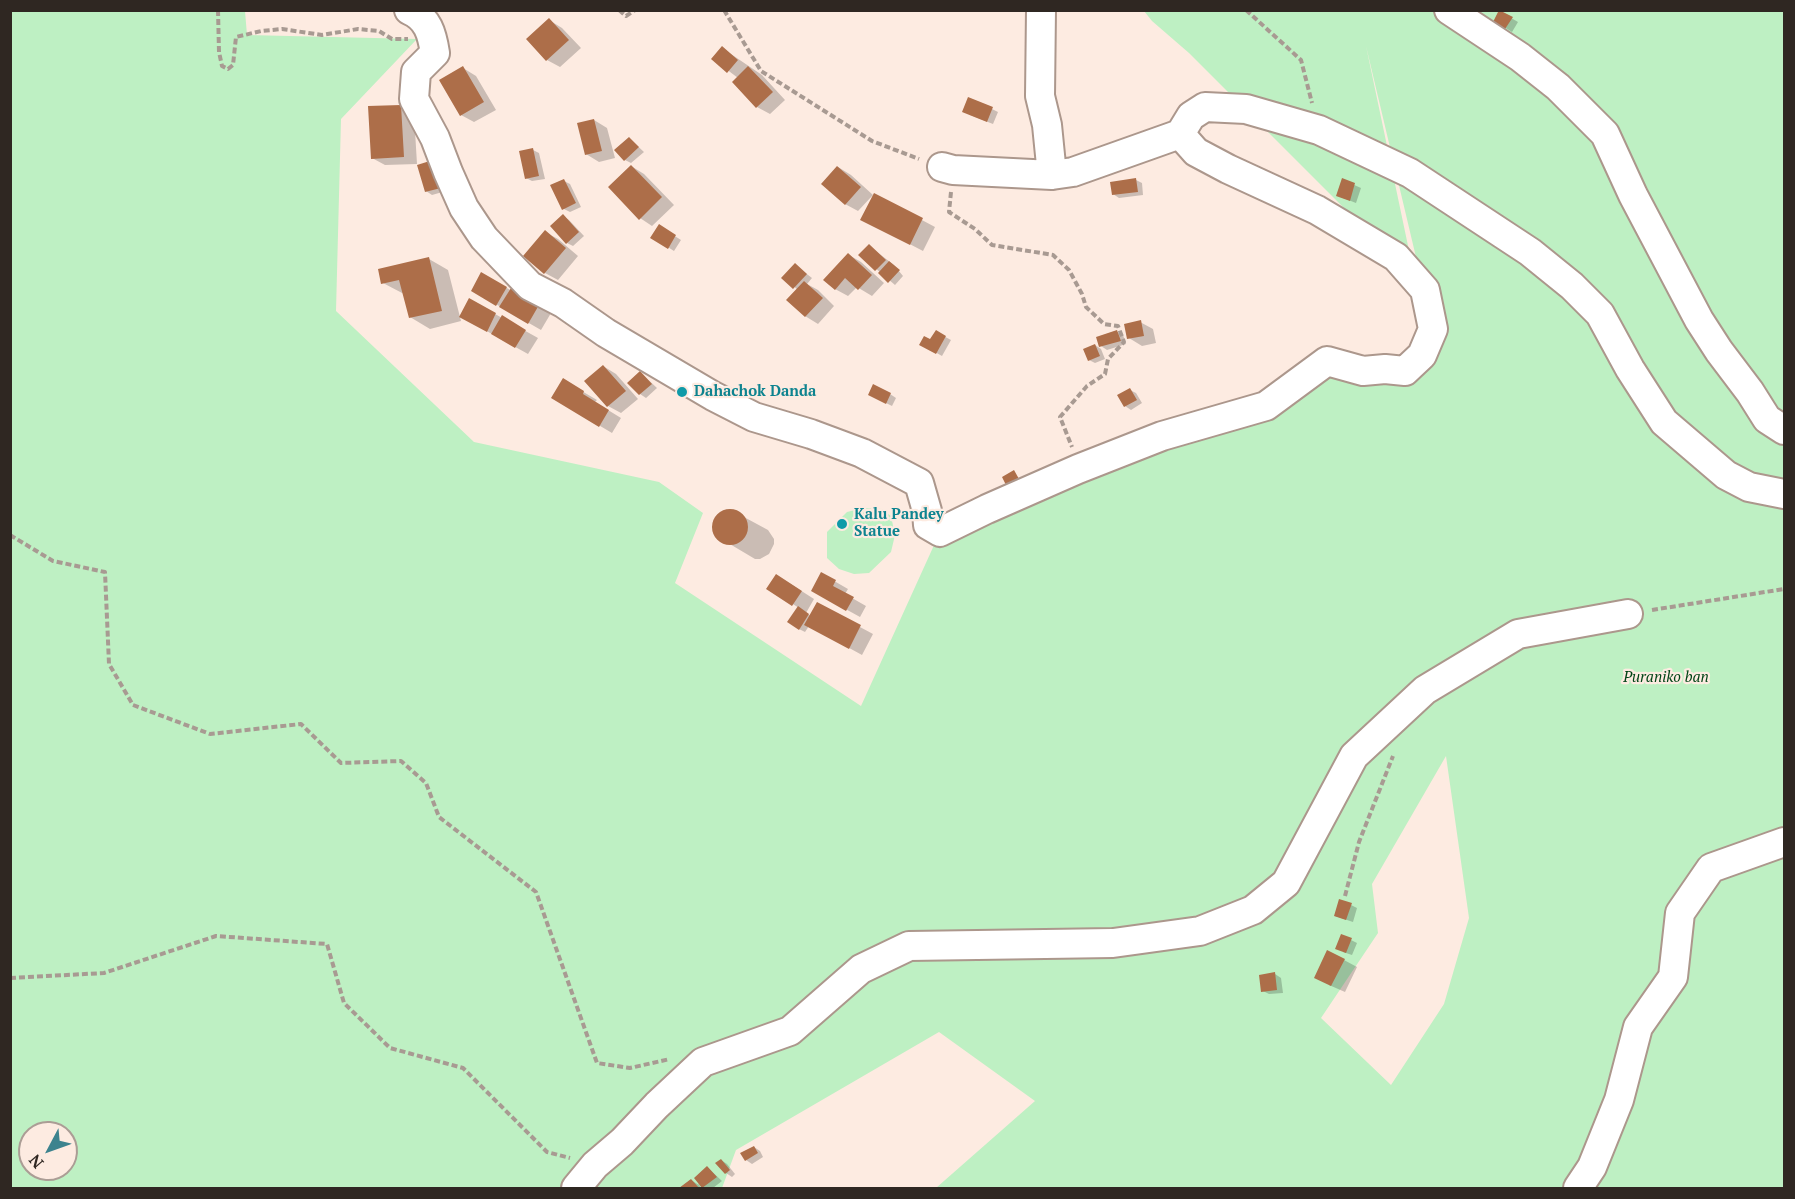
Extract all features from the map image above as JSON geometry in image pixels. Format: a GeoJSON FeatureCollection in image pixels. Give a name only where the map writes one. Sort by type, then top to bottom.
{"type":"FeatureCollection","features":[{"type":"Feature","properties":{"kind":"street"},"geometry":{"type":"LineString","coordinates":[[409,10],[418,14],[430,28],[435,53],[416,72],[414,99],[435,138],[464,208],[484,238],[530,286],[563,303],[606,333],[713,396],[754,417],[811,434],[862,453],[908,476],[919,483],[927,512],[927,525],[940,532],[1077,469],[1162,436],[1266,406],[1327,361],[1363,370],[1405,370],[1422,355],[1433,329],[1425,290],[1396,257],[1317,210],[1196,152],[1180,134]]}},
{"type":"Feature","properties":{"kind":"street"},"geometry":{"type":"LineString","coordinates":[[1041,10],[1040,96],[1047,125],[1052,175]]}},
{"type":"Feature","properties":{"kind":"street"},"geometry":{"type":"LineString","coordinates":[[1449,10],[1558,87],[1605,134],[1633,195],[1699,320],[1767,419],[1785,430]]}},
{"type":"Feature","properties":{"kind":"street"},"geometry":{"type":"LineString","coordinates":[[947,169],[1052,175],[1073,172],[1180,134],[1191,116],[1205,107],[1246,109],[1319,130],[1410,173],[1530,252],[1572,286],[1600,314],[1630,369],[1664,422],[1726,475],[1749,487],[1785,494]]}},
{"type":"Feature","properties":{"kind":"street"},"geometry":{"type":"LineString","coordinates":[[576,1188],[596,1165],[703,1062],[790,1031],[861,969],[909,946],[1113,943],[1200,931],[1253,910],[1286,882],[1354,756],[1425,690],[1518,634],[1628,614]]}},
{"type":"Feature","properties":{"kind":"street"},"geometry":{"type":"LineString","coordinates":[[1578,1188],[1592,1167],[1619,1100],[1638,1027],[1672,977],[1680,913],[1711,868],[1785,842]]}},
{"type":"Feature","properties":{"kind":"path"},"geometry":{"type":"LineString","coordinates":[[218,10],[219,52],[222,66],[228,69],[233,65],[236,37],[261,31],[282,29],[322,35],[358,29],[379,31],[392,39],[433,39]]}},
{"type":"Feature","properties":{"kind":"path"},"geometry":{"type":"LineString","coordinates":[[619,10],[626,16],[635,10]]}},
{"type":"Feature","properties":{"kind":"path"},"geometry":{"type":"LineString","coordinates":[[724,10],[761,71],[872,141],[947,169],[949,212],[975,229],[992,244],[1053,255],[1069,270],[1086,307],[1104,324],[1118,326],[1124,342],[1108,359],[1105,374],[1087,386],[1060,417],[1077,469]]}},
{"type":"Feature","properties":{"kind":"path"},"geometry":{"type":"LineString","coordinates":[[1246,10],[1300,60],[1319,130]]}},
{"type":"Feature","properties":{"kind":"path"},"geometry":{"type":"LineString","coordinates":[[10,535],[53,561],[105,572],[110,664],[133,705],[210,735],[301,724],[341,764],[401,761],[426,783],[439,817],[536,892],[597,1063],[630,1068],[676,1057]]}},
{"type":"Feature","properties":{"kind":"path"},"geometry":{"type":"LineString","coordinates":[[1628,614],[1785,589]]}},
{"type":"Feature","properties":{"kind":"path"},"geometry":{"type":"LineString","coordinates":[[1346,896],[1359,842],[1395,752]]}},
{"type":"Feature","properties":{"kind":"path"},"geometry":{"type":"LineString","coordinates":[[10,978],[104,973],[216,936],[327,944],[344,1003],[390,1048],[463,1068],[547,1152],[596,1165]]}},
{"type":"Feature","properties":{"kind":"green space","name":"Puraniko ban"},"geometry":{"type":"Polygon","coordinates":[[[10,11],[245,11],[247,35],[417,39],[341,119],[336,311],[474,442],[659,482],[703,513],[675,583],[861,706],[940,532],[1266,406],[1327,361],[1405,371],[1433,329],[1366,46],[1415,279],[1144,11],[1784,11],[1784,1188],[936,1188],[1035,1101],[939,1032],[736,1150],[722,1188],[11,1188],[10,11]],[[1446,756],[1372,884],[1378,933],[1321,1018],[1391,1085],[1444,1004],[1469,918],[1446,756]]]}},
{"type":"Feature","properties":{"kind":"green space"},"geometry":{"type":"Polygon","coordinates":[[[863,508],[882,509],[891,516],[895,535],[891,552],[869,573],[854,574],[839,569],[827,558],[827,532],[847,512],[863,508]]]}},
{"type":"Feature","properties":{"kind":"building"},"geometry":{"type":"Polygon","coordinates":[[[1499,10],[1513,17],[1505,29],[1493,22],[1499,10]]]}},
{"type":"Feature","properties":{"kind":"building"},"geometry":{"type":"Polygon","coordinates":[[[549,18],[569,40],[546,61],[526,39],[549,18]]]}},
{"type":"Feature","properties":{"kind":"building"},"geometry":{"type":"Polygon","coordinates":[[[722,46],[738,60],[727,73],[711,59],[722,46]]]}},
{"type":"Feature","properties":{"kind":"building"},"geometry":{"type":"Polygon","coordinates":[[[463,66],[484,102],[460,116],[439,80],[463,66]]]}},
{"type":"Feature","properties":{"kind":"building"},"geometry":{"type":"Polygon","coordinates":[[[748,66],[773,92],[756,108],[732,82],[748,66]]]}},
{"type":"Feature","properties":{"kind":"building"},"geometry":{"type":"Polygon","coordinates":[[[968,97],[993,107],[987,122],[962,112],[968,97]]]}},
{"type":"Feature","properties":{"kind":"building"},"geometry":{"type":"Polygon","coordinates":[[[401,105],[404,157],[371,159],[368,106],[401,105]]]}},
{"type":"Feature","properties":{"kind":"building"},"geometry":{"type":"Polygon","coordinates":[[[594,119],[602,151],[585,155],[577,123],[594,119]]]}},
{"type":"Feature","properties":{"kind":"building"},"geometry":{"type":"Polygon","coordinates":[[[629,137],[639,147],[624,161],[614,150],[629,137]]]}},
{"type":"Feature","properties":{"kind":"building"},"geometry":{"type":"Polygon","coordinates":[[[533,148],[539,176],[525,179],[519,151],[533,148]]]}},
{"type":"Feature","properties":{"kind":"building"},"geometry":{"type":"Polygon","coordinates":[[[433,160],[441,188],[425,192],[417,165],[433,160]]]}},
{"type":"Feature","properties":{"kind":"building"},"geometry":{"type":"Polygon","coordinates":[[[631,165],[662,197],[639,220],[608,187],[631,165]]]}},
{"type":"Feature","properties":{"kind":"building"},"geometry":{"type":"Polygon","coordinates":[[[837,166],[861,187],[845,205],[821,184],[837,166]]]}},
{"type":"Feature","properties":{"kind":"building"},"geometry":{"type":"Polygon","coordinates":[[[1136,178],[1138,192],[1112,195],[1110,182],[1136,178]]]}},
{"type":"Feature","properties":{"kind":"building"},"geometry":{"type":"Polygon","coordinates":[[[1342,178],[1355,183],[1350,201],[1336,196],[1342,178]]]}},
{"type":"Feature","properties":{"kind":"building"},"geometry":{"type":"Polygon","coordinates":[[[564,179],[576,203],[562,210],[550,185],[564,179]]]}},
{"type":"Feature","properties":{"kind":"building"},"geometry":{"type":"Polygon","coordinates":[[[874,193],[923,218],[910,245],[860,220],[874,193]]]}},
{"type":"Feature","properties":{"kind":"building"},"geometry":{"type":"Polygon","coordinates":[[[563,214],[579,232],[566,244],[550,226],[563,214]]]}},
{"type":"Feature","properties":{"kind":"building"},"geometry":{"type":"Polygon","coordinates":[[[659,224],[676,235],[668,249],[650,238],[659,224]]]}},
{"type":"Feature","properties":{"kind":"building"},"geometry":{"type":"Polygon","coordinates":[[[545,230],[566,248],[544,274],[523,256],[545,230]]]}},
{"type":"Feature","properties":{"kind":"building"},"geometry":{"type":"Polygon","coordinates":[[[869,244],[886,260],[875,271],[858,255],[869,244]]]}},
{"type":"Feature","properties":{"kind":"building"},"geometry":{"type":"Polygon","coordinates":[[[848,253],[872,275],[858,290],[845,278],[835,290],[823,280],[848,253]]]}},
{"type":"Feature","properties":{"kind":"building"},"geometry":{"type":"Polygon","coordinates":[[[429,257],[442,311],[409,318],[399,280],[381,284],[378,269],[429,257]]]}},
{"type":"Feature","properties":{"kind":"building"},"geometry":{"type":"Polygon","coordinates":[[[889,261],[900,270],[888,283],[878,273],[889,261]]]}},
{"type":"Feature","properties":{"kind":"building"},"geometry":{"type":"Polygon","coordinates":[[[795,263],[807,274],[793,289],[781,278],[795,263]]]}},
{"type":"Feature","properties":{"kind":"building"},"geometry":{"type":"Polygon","coordinates":[[[481,272],[507,287],[496,306],[471,291],[481,272]]]}},
{"type":"Feature","properties":{"kind":"building"},"geometry":{"type":"Polygon","coordinates":[[[804,281],[823,298],[805,317],[786,300],[804,281]]]}},
{"type":"Feature","properties":{"kind":"building"},"geometry":{"type":"Polygon","coordinates":[[[511,288],[539,305],[528,324],[499,307],[511,288]]]}},
{"type":"Feature","properties":{"kind":"building"},"geometry":{"type":"Polygon","coordinates":[[[469,298],[496,313],[487,332],[459,317],[469,298]]]}},
{"type":"Feature","properties":{"kind":"building"},"geometry":{"type":"Polygon","coordinates":[[[502,315],[526,330],[515,348],[491,334],[502,315]]]}},
{"type":"Feature","properties":{"kind":"building"},"geometry":{"type":"Polygon","coordinates":[[[1141,320],[1144,336],[1127,339],[1124,324],[1141,320]]]}},
{"type":"Feature","properties":{"kind":"building"},"geometry":{"type":"Polygon","coordinates":[[[936,330],[946,336],[936,354],[919,345],[924,336],[930,339],[936,330]]]}},
{"type":"Feature","properties":{"kind":"building"},"geometry":{"type":"Polygon","coordinates":[[[1117,330],[1121,341],[1099,347],[1096,337],[1117,330]]]}},
{"type":"Feature","properties":{"kind":"building"},"geometry":{"type":"Polygon","coordinates":[[[1095,344],[1100,356],[1088,361],[1083,349],[1095,344]]]}},
{"type":"Feature","properties":{"kind":"building"},"geometry":{"type":"Polygon","coordinates":[[[603,365],[626,391],[607,407],[584,381],[603,365]]]}},
{"type":"Feature","properties":{"kind":"building"},"geometry":{"type":"Polygon","coordinates":[[[640,371],[652,384],[639,395],[627,383],[640,371]]]}},
{"type":"Feature","properties":{"kind":"building"},"geometry":{"type":"Polygon","coordinates":[[[563,378],[609,410],[599,427],[551,398],[563,378]]]}},
{"type":"Feature","properties":{"kind":"building"},"geometry":{"type":"Polygon","coordinates":[[[873,384],[891,393],[886,404],[868,395],[873,384]]]}},
{"type":"Feature","properties":{"kind":"building"},"geometry":{"type":"Polygon","coordinates":[[[1130,388],[1137,400],[1124,407],[1117,395],[1130,388]]]}},
{"type":"Feature","properties":{"kind":"building"},"geometry":{"type":"Polygon","coordinates":[[[1014,470],[1019,479],[1007,487],[1002,477],[1014,470]]]}},
{"type":"Feature","properties":{"kind":"building"},"geometry":{"type":"Polygon","coordinates":[[[730,509],[742,515],[748,527],[742,539],[730,545],[718,539],[712,527],[718,515],[730,509]]]}},
{"type":"Feature","properties":{"kind":"building"},"geometry":{"type":"Polygon","coordinates":[[[821,572],[836,580],[833,586],[854,597],[846,611],[811,591],[821,572]]]}},
{"type":"Feature","properties":{"kind":"building"},"geometry":{"type":"Polygon","coordinates":[[[776,574],[802,591],[792,606],[766,589],[776,574]]]}},
{"type":"Feature","properties":{"kind":"building"},"geometry":{"type":"Polygon","coordinates":[[[817,602],[861,625],[849,649],[804,625],[817,602]]]}},
{"type":"Feature","properties":{"kind":"building"},"geometry":{"type":"Polygon","coordinates":[[[798,606],[809,614],[799,630],[787,622],[798,606]]]}},
{"type":"Feature","properties":{"kind":"building"},"geometry":{"type":"Polygon","coordinates":[[[1339,899],[1352,903],[1346,920],[1334,916],[1339,899]]]}},
{"type":"Feature","properties":{"kind":"building"},"geometry":{"type":"Polygon","coordinates":[[[1341,934],[1352,938],[1346,953],[1335,949],[1341,934]]]}},
{"type":"Feature","properties":{"kind":"building"},"geometry":{"type":"Polygon","coordinates":[[[1327,950],[1345,959],[1331,986],[1314,978],[1327,950]]]}},
{"type":"Feature","properties":{"kind":"building"},"geometry":{"type":"Polygon","coordinates":[[[1275,972],[1277,990],[1261,992],[1259,975],[1275,972]]]}},
{"type":"Feature","properties":{"kind":"building"},"geometry":{"type":"Polygon","coordinates":[[[754,1146],[758,1153],[745,1161],[740,1153],[754,1146]]]}},
{"type":"Feature","properties":{"kind":"building"},"geometry":{"type":"Polygon","coordinates":[[[721,1159],[730,1170],[725,1174],[715,1163],[721,1159]]]}},
{"type":"Feature","properties":{"kind":"building"},"geometry":{"type":"Polygon","coordinates":[[[707,1166],[717,1177],[702,1188],[694,1178],[707,1166]]]}},
{"type":"Feature","properties":{"kind":"building"},"geometry":{"type":"Polygon","coordinates":[[[691,1179],[699,1188],[679,1188],[691,1179]]]}},
{"type":"Feature","properties":{"kind":"place","name":"Dahachok Danda"},"geometry":{"type":"Point","coordinates":[682,392]}},
{"type":"Feature","properties":{"kind":"place","name":"Kalu Pandey Statue"},"geometry":{"type":"Point","coordinates":[842,524]}}]}
